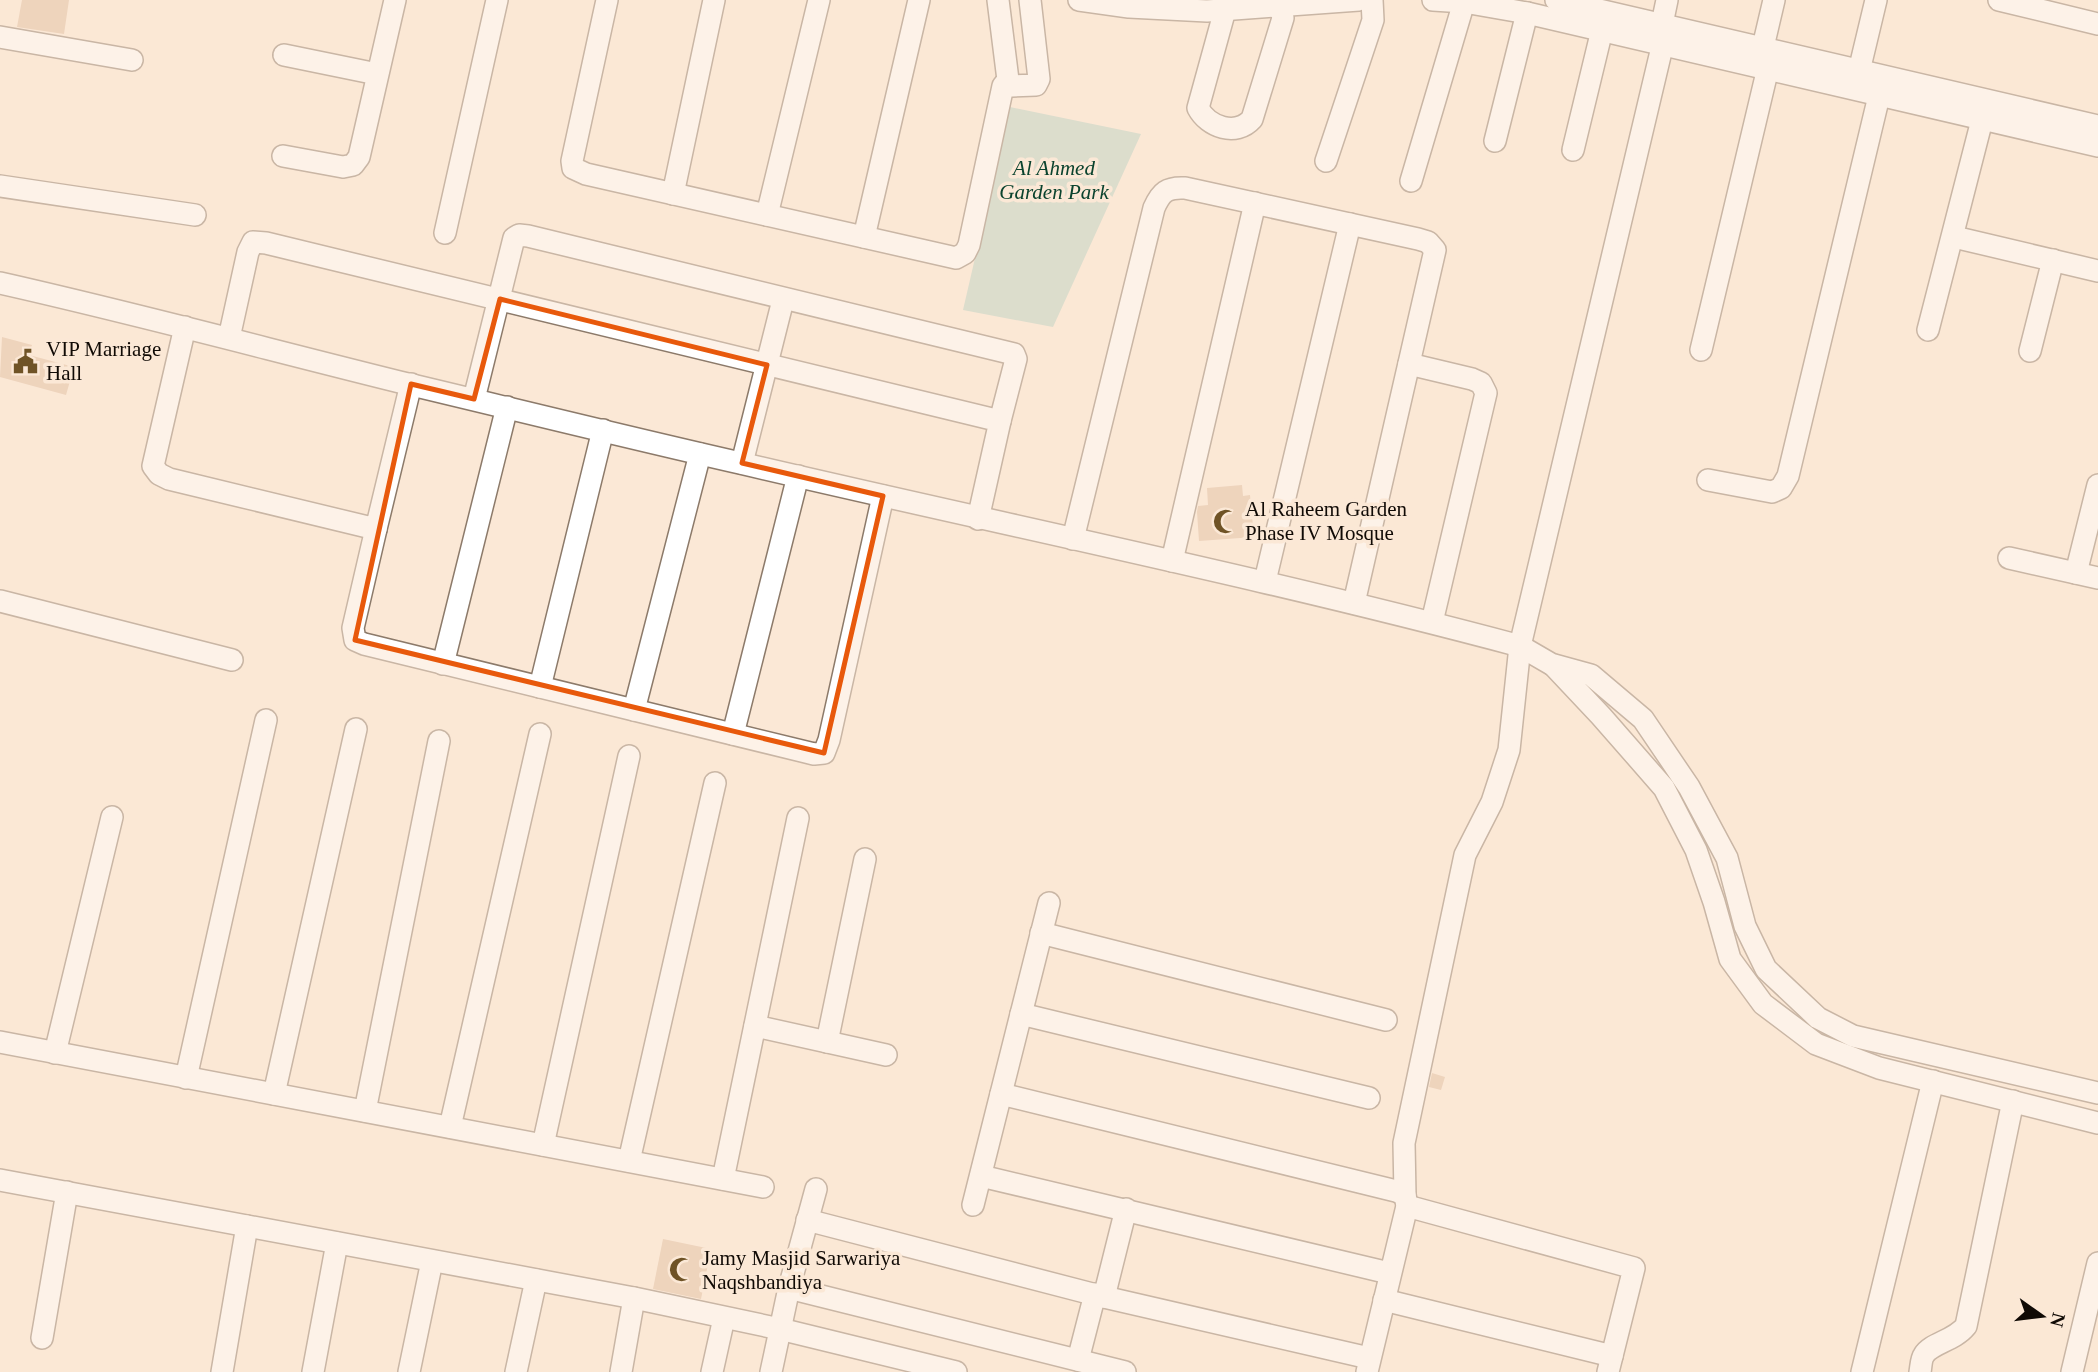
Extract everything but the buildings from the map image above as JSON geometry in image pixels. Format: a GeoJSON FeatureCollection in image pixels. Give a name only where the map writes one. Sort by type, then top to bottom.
{"type":"FeatureCollection","features":[{"type":"Feature","properties":{"kind":"street"},"geometry":{"type":"LineString","coordinates":[[283,156],[343,167],[353,165],[359,157],[395,0]]}},
{"type":"Feature","properties":{"kind":"street"},"geometry":{"type":"LineString","coordinates":[[444,233],[497,0]]}},
{"type":"Feature","properties":{"kind":"street"},"geometry":{"type":"LineString","coordinates":[[607,0],[572,160],[573,168],[586,174],[956,258],[965,253],[969,245],[1003,86],[1008,80]]}},
{"type":"Feature","properties":{"kind":"street"},"geometry":{"type":"LineString","coordinates":[[673,194],[714,0]]}},
{"type":"Feature","properties":{"kind":"street"},"geometry":{"type":"LineString","coordinates":[[767,215],[819,0]]}},
{"type":"Feature","properties":{"kind":"street"},"geometry":{"type":"LineString","coordinates":[[864,237],[919,0]]}},
{"type":"Feature","properties":{"kind":"street"},"geometry":{"type":"LineString","coordinates":[[998,0],[1008,80],[1017,88],[1036,85],[1039,79],[1030,0]]}},
{"type":"Feature","properties":{"kind":"street"},"geometry":{"type":"LineString","coordinates":[[1079,0],[1129,7],[1280,6],[1359,0]]}},
{"type":"Feature","properties":{"kind":"street"},"geometry":{"type":"LineString","coordinates":[[1326,161],[1373,20],[1372,0]]}},
{"type":"Feature","properties":{"kind":"street"},"geometry":{"type":"LineString","coordinates":[[1433,0],[1464,2],[1527,13],[1569,7],[1662,33],[1768,68],[2098,146]]}},
{"type":"Feature","properties":{"kind":"street"},"geometry":{"type":"LineString","coordinates":[[807,1220],[1368,1365],[1406,1201],[1404,1143],[1465,855],[1492,802],[1509,750],[1520,646],[1662,33],[1667,0]]}},
{"type":"Feature","properties":{"kind":"street"},"geometry":{"type":"LineString","coordinates":[[1763,47],[1774,0]]}},
{"type":"Feature","properties":{"kind":"street"},"geometry":{"type":"LineString","coordinates":[[1859,71],[1876,0]]}},
{"type":"Feature","properties":{"kind":"street"},"geometry":{"type":"LineString","coordinates":[[1999,0],[2086,15]]}},
{"type":"Feature","properties":{"kind":"street"},"geometry":{"type":"LineString","coordinates":[[1411,181],[1464,2]]}},
{"type":"Feature","properties":{"kind":"street"},"geometry":{"type":"LineString","coordinates":[[1224,5],[1198,108],[1209,122],[1234,130],[1242,128],[1252,119],[1283,18],[1280,6]]}},
{"type":"Feature","properties":{"kind":"street"},"geometry":{"type":"LineString","coordinates":[[1569,7],[1602,30],[1662,33],[1763,47],[2098,126]]}},
{"type":"Feature","properties":{"kind":"street"},"geometry":{"type":"LineString","coordinates":[[1495,141],[1527,13]]}},
{"type":"Feature","properties":{"kind":"street"},"geometry":{"type":"LineString","coordinates":[[1573,150],[1602,30]]}},
{"type":"Feature","properties":{"kind":"street"},"geometry":{"type":"LineString","coordinates":[[0,37],[132,60]]}},
{"type":"Feature","properties":{"kind":"street"},"geometry":{"type":"LineString","coordinates":[[284,55],[377,74]]}},
{"type":"Feature","properties":{"kind":"street"},"geometry":{"type":"LineString","coordinates":[[1701,350],[1768,68]]}},
{"type":"Feature","properties":{"kind":"street"},"geometry":{"type":"LineString","coordinates":[[1708,480],[1772,492],[1781,488],[1788,475],[1879,96]]}},
{"type":"Feature","properties":{"kind":"street"},"geometry":{"type":"LineString","coordinates":[[1928,330],[1982,120]]}},
{"type":"Feature","properties":{"kind":"street"},"geometry":{"type":"LineString","coordinates":[[0,186],[195,215]]}},
{"type":"Feature","properties":{"kind":"street"},"geometry":{"type":"LineString","coordinates":[[1073,539],[1159,196],[1170,187],[1185,188],[1418,239],[1428,242],[1436,250],[1354,603]]}},
{"type":"Feature","properties":{"kind":"street"},"geometry":{"type":"LineString","coordinates":[[1172,561],[1255,203]]}},
{"type":"Feature","properties":{"kind":"street"},"geometry":{"type":"LineString","coordinates":[[1265,581],[1350,224]]}},
{"type":"Feature","properties":{"kind":"street"},"geometry":{"type":"LineString","coordinates":[[474,399],[514,238],[519,235],[528,236],[1014,354],[1016,359],[978,519]]}},
{"type":"Feature","properties":{"kind":"street"},"geometry":{"type":"LineString","coordinates":[[1954,237],[2098,271]]}},
{"type":"Feature","properties":{"kind":"street"},"geometry":{"type":"LineString","coordinates":[[229,338],[248,251],[253,242],[266,243],[1000,421]]}},
{"type":"Feature","properties":{"kind":"street"},"geometry":{"type":"LineString","coordinates":[[2030,351],[2053,260]]}},
{"type":"Feature","properties":{"kind":"street"},"geometry":{"type":"LineString","coordinates":[[0,283],[700,454],[978,519],[1265,581],[1520,646],[1551,664],[1591,675],[1643,719],[1689,787],[1727,858],[1745,926],[1766,969],[1818,1018],[1853,1036],[2098,1093]]}},
{"type":"Feature","properties":{"kind":"street"},"geometry":{"type":"LineString","coordinates":[[742,463],[783,299]]}},
{"type":"Feature","properties":{"kind":"street"},"geometry":{"type":"LineString","coordinates":[[185,327],[153,467],[159,474],[169,479],[376,529]]}},
{"type":"Feature","properties":{"kind":"street"},"geometry":{"type":"LineString","coordinates":[[1409,364],[1472,379],[1481,383],[1486,393],[1432,622]]}},
{"type":"Feature","properties":{"kind":"street"},"geometry":{"type":"LineString","coordinates":[[411,384],[353,628],[355,640],[814,754],[824,753],[829,740],[883,496]]}},
{"type":"Feature","properties":{"kind":"street"},"geometry":{"type":"LineString","coordinates":[[443,664],[507,407]]}},
{"type":"Feature","properties":{"kind":"street"},"geometry":{"type":"LineString","coordinates":[[541,687],[603,430]]}},
{"type":"Feature","properties":{"kind":"street"},"geometry":{"type":"LineString","coordinates":[[634,710],[700,454]]}},
{"type":"Feature","properties":{"kind":"street"},"geometry":{"type":"LineString","coordinates":[[733,734],[798,476]]}},
{"type":"Feature","properties":{"kind":"street"},"geometry":{"type":"LineString","coordinates":[[2076,573],[2098,485]]}},
{"type":"Feature","properties":{"kind":"street"},"geometry":{"type":"LineString","coordinates":[[2009,558],[2098,578]]}},
{"type":"Feature","properties":{"kind":"street"},"geometry":{"type":"LineString","coordinates":[[0,601],[232,660]]}},
{"type":"Feature","properties":{"kind":"street"},"geometry":{"type":"LineString","coordinates":[[1551,664],[1664,788],[1696,850],[1730,959],[1763,1004],[1816,1044],[1879,1068],[2098,1123]]}},
{"type":"Feature","properties":{"kind":"street"},"geometry":{"type":"LineString","coordinates":[[186,1077],[266,720]]}},
{"type":"Feature","properties":{"kind":"street"},"geometry":{"type":"LineString","coordinates":[[274,1094],[356,729]]}},
{"type":"Feature","properties":{"kind":"street"},"geometry":{"type":"LineString","coordinates":[[450,1128],[540,734]]}},
{"type":"Feature","properties":{"kind":"street"},"geometry":{"type":"LineString","coordinates":[[365,1111],[439,741]]}},
{"type":"Feature","properties":{"kind":"street"},"geometry":{"type":"LineString","coordinates":[[543,1145],[629,756]]}},
{"type":"Feature","properties":{"kind":"street"},"geometry":{"type":"LineString","coordinates":[[629,1161],[715,783]]}},
{"type":"Feature","properties":{"kind":"street"},"geometry":{"type":"LineString","coordinates":[[55,1053],[112,817]]}},
{"type":"Feature","properties":{"kind":"street"},"geometry":{"type":"LineString","coordinates":[[723,1179],[798,818]]}},
{"type":"Feature","properties":{"kind":"street"},"geometry":{"type":"LineString","coordinates":[[827,1042],[865,859]]}},
{"type":"Feature","properties":{"kind":"street"},"geometry":{"type":"LineString","coordinates":[[973,1205],[1049,903]]}},
{"type":"Feature","properties":{"kind":"street"},"geometry":{"type":"LineString","coordinates":[[1041,933],[1386,1020]]}},
{"type":"Feature","properties":{"kind":"street"},"geometry":{"type":"LineString","coordinates":[[1021,1014],[1369,1098]]}},
{"type":"Feature","properties":{"kind":"street"},"geometry":{"type":"LineString","coordinates":[[755,1026],[886,1055]]}},
{"type":"Feature","properties":{"kind":"street"},"geometry":{"type":"LineString","coordinates":[[0,1042],[763,1187]]}},
{"type":"Feature","properties":{"kind":"street"},"geometry":{"type":"LineString","coordinates":[[1879,1068],[1886,1043]]}},
{"type":"Feature","properties":{"kind":"street"},"geometry":{"type":"LineString","coordinates":[[1862,1372],[1933,1081]]}},
{"type":"Feature","properties":{"kind":"street"},"geometry":{"type":"LineString","coordinates":[[1001,1094],[1396,1191],[1406,1201],[1634,1268],[1610,1364],[1384,1300]]}},
{"type":"Feature","properties":{"kind":"street"},"geometry":{"type":"LineString","coordinates":[[1920,1372],[1924,1355],[1936,1345],[1958,1336],[1966,1326],[2013,1101]]}},
{"type":"Feature","properties":{"kind":"street"},"geometry":{"type":"LineString","coordinates":[[981,1176],[1389,1273]]}},
{"type":"Feature","properties":{"kind":"street"},"geometry":{"type":"LineString","coordinates":[[0,1180],[634,1298],[780,1329],[956,1372]]}},
{"type":"Feature","properties":{"kind":"street"},"geometry":{"type":"LineString","coordinates":[[771,1372],[789,1288],[816,1189]]}},
{"type":"Feature","properties":{"kind":"street"},"geometry":{"type":"LineString","coordinates":[[42,1338],[67,1192]]}},
{"type":"Feature","properties":{"kind":"street"},"geometry":{"type":"LineString","coordinates":[[1078,1360],[1126,1209]]}},
{"type":"Feature","properties":{"kind":"street"},"geometry":{"type":"LineString","coordinates":[[222,1372],[247,1226]]}},
{"type":"Feature","properties":{"kind":"street"},"geometry":{"type":"LineString","coordinates":[[313,1372],[337,1243]]}},
{"type":"Feature","properties":{"kind":"street"},"geometry":{"type":"LineString","coordinates":[[409,1372],[432,1261]]}},
{"type":"Feature","properties":{"kind":"street"},"geometry":{"type":"LineString","coordinates":[[2073,1372],[2098,1264]]}},
{"type":"Feature","properties":{"kind":"street"},"geometry":{"type":"LineString","coordinates":[[516,1372],[536,1280]]}},
{"type":"Feature","properties":{"kind":"street"},"geometry":{"type":"LineString","coordinates":[[789,1288],[1125,1372]]}},
{"type":"Feature","properties":{"kind":"street"},"geometry":{"type":"LineString","coordinates":[[621,1372],[634,1298]]}},
{"type":"Feature","properties":{"kind":"street"},"geometry":{"type":"LineString","coordinates":[[712,1372],[724,1318]]}},
{"type":"Feature","properties":{"kind":"highlighted area"},"geometry":{"type":"Polygon","coordinates":[[[500,299],[767,365],[742,463],[883,496],[824,753],[355,640],[411,384],[474,399],[500,299]]]}},
{"type":"Feature","properties":{"kind":"green space","name":"Al Ahmed Garden Park"},"geometry":{"type":"Polygon","coordinates":[[[1010,107],[1141,134],[1053,327],[963,310],[1010,107]]]}},
{"type":"Feature","properties":{"kind":"place","name":"VIP Marriage Hall"},"geometry":{"type":"Point","coordinates":[26,361]}},
{"type":"Feature","properties":{"kind":"place","name":"Al Raheem Garden Phase IV Mosque"},"geometry":{"type":"Point","coordinates":[1225,521]}},
{"type":"Feature","properties":{"kind":"place","name":"Jamy Masjid Sarwariya Naqshbandiya"},"geometry":{"type":"Point","coordinates":[682,1270]}}]}
